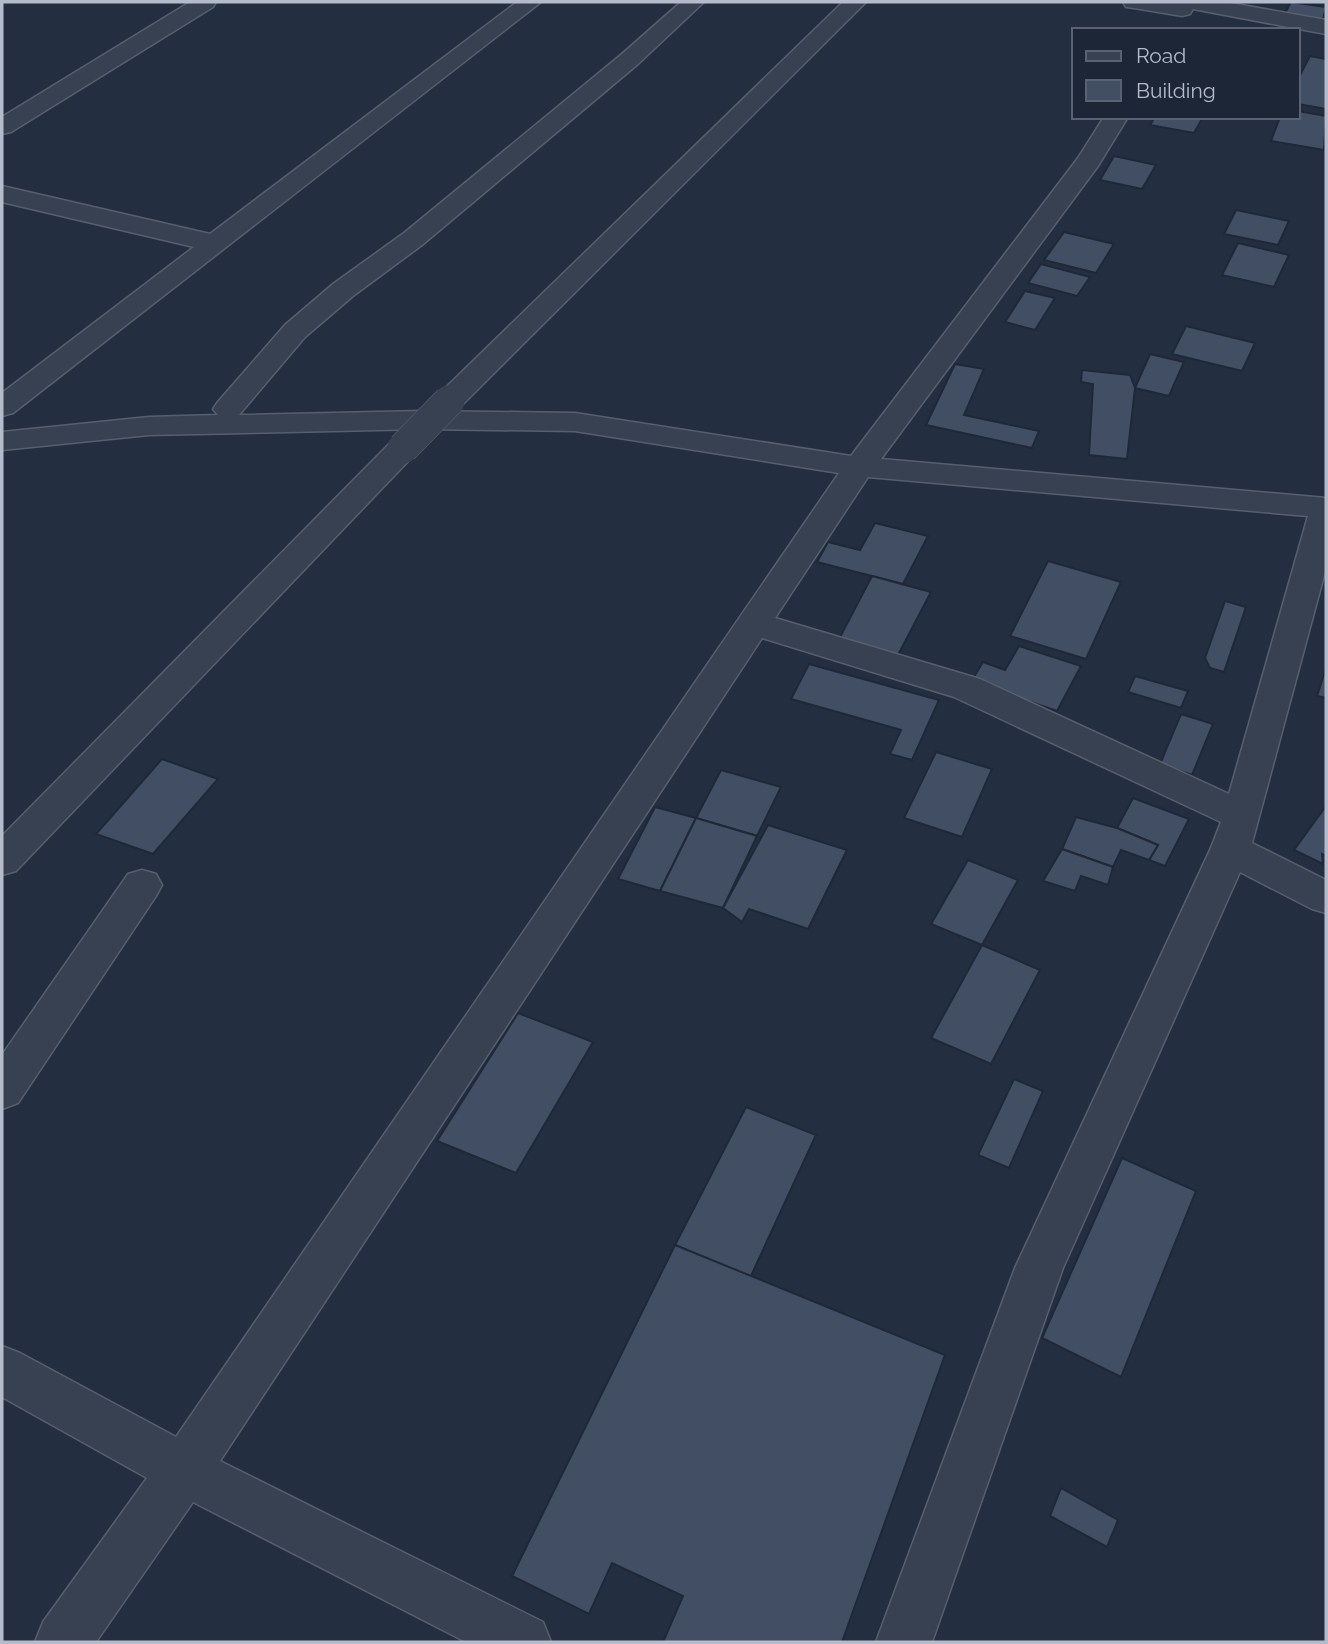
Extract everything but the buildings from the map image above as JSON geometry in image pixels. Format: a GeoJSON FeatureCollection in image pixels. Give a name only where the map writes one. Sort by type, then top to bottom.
{"type":"FeatureCollection","features":[{"type":"Feature","properties":{"kind":"street"},"geometry":{"type":"LineString","coordinates":[[2,127],[205,2]]}},
{"type":"Feature","properties":{"kind":"street"},"geometry":{"type":"LineString","coordinates":[[2,407],[530,2]]}},
{"type":"Feature","properties":{"kind":"street"},"geometry":{"type":"LineString","coordinates":[[228,409],[295,331],[343,290],[414,239],[630,59],[693,2]]}},
{"type":"Feature","properties":{"kind":"street"},"geometry":{"type":"LineString","coordinates":[[2,860],[449,401],[855,2]]}},
{"type":"Feature","properties":{"kind":"street"},"geometry":{"type":"LineString","coordinates":[[1134,2],[1187,4],[1326,27]]}},
{"type":"Feature","properties":{"kind":"street"},"geometry":{"type":"LineString","coordinates":[[1171,28],[1187,4]]}},
{"type":"Feature","properties":{"kind":"street"},"geometry":{"type":"LineString","coordinates":[[63,1642],[184,1470],[859,467],[1089,161],[1115,119]]}},
{"type":"Feature","properties":{"kind":"street"},"geometry":{"type":"LineString","coordinates":[[2,194],[213,243]]}},
{"type":"Feature","properties":{"kind":"street"},"geometry":{"type":"LineString","coordinates":[[2,441],[149,426],[423,421],[575,422],[859,467],[1326,508],[1236,833],[1039,1268],[904,1642]]}},
{"type":"Feature","properties":{"kind":"street"},"geometry":{"type":"LineString","coordinates":[[753,623],[967,688],[1236,833],[1326,898]]}},
{"type":"Feature","properties":{"kind":"street"},"geometry":{"type":"LineString","coordinates":[[2,1090],[142,885]]}},
{"type":"Feature","properties":{"kind":"street"},"geometry":{"type":"LineString","coordinates":[[2,1370],[184,1470],[523,1642]]}}]}
